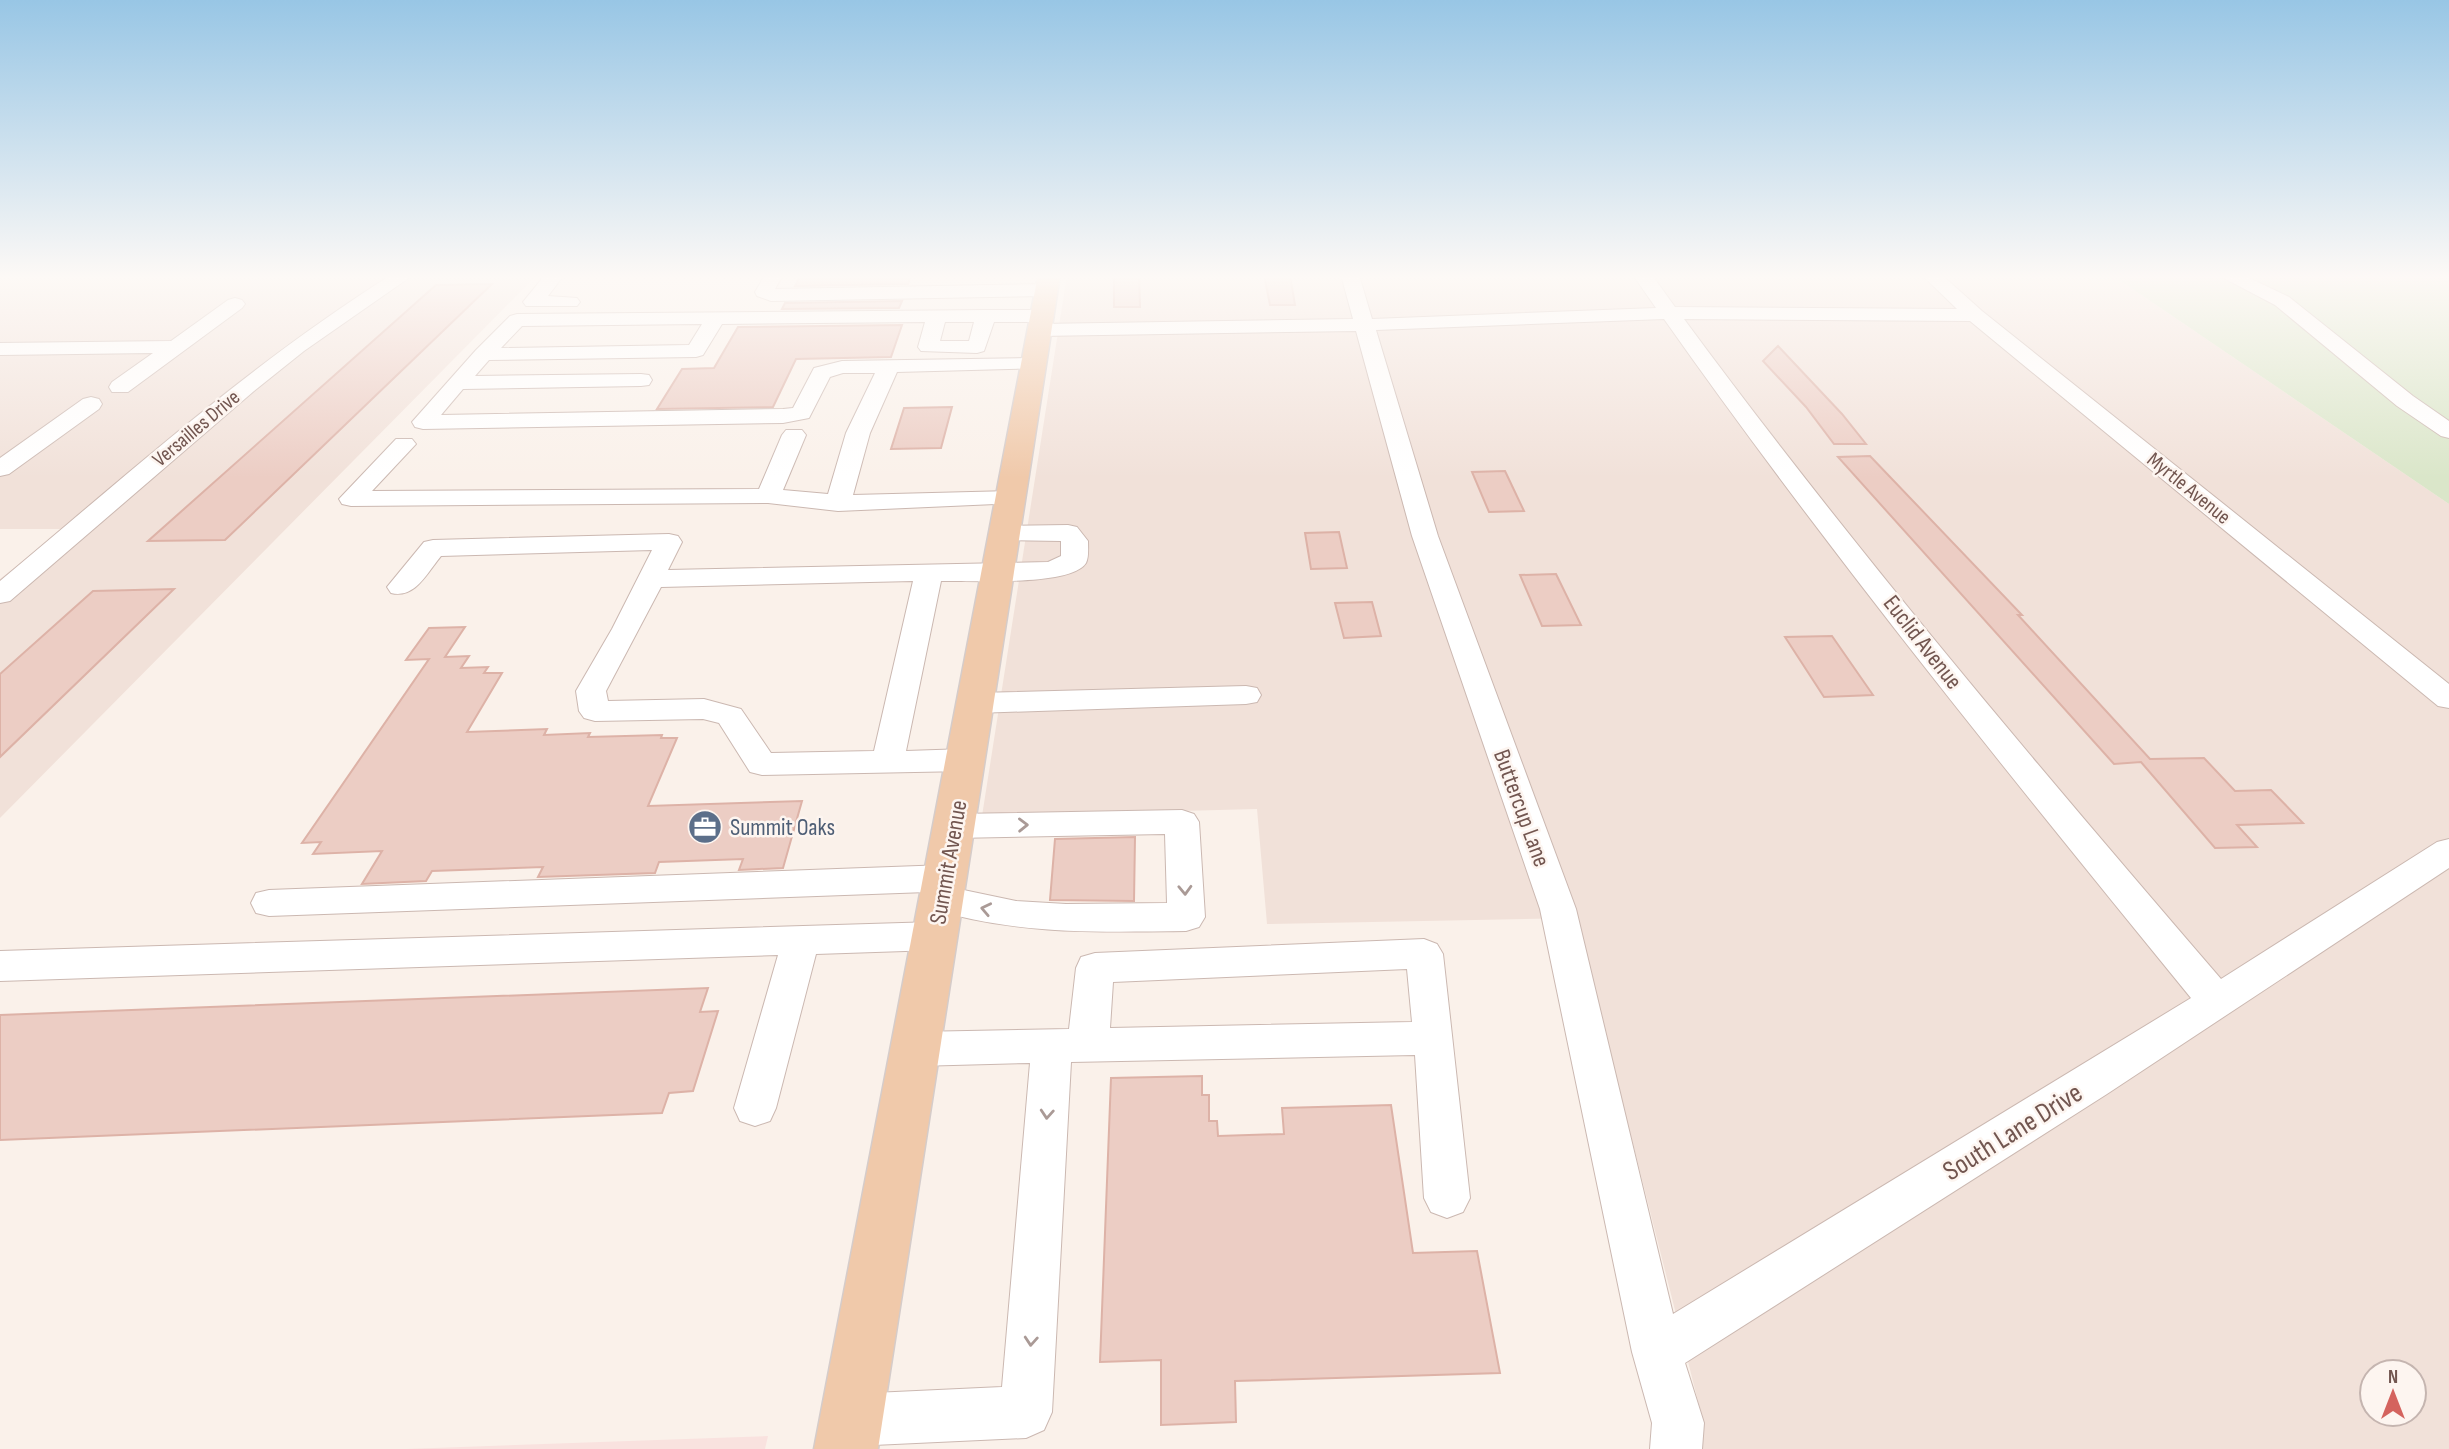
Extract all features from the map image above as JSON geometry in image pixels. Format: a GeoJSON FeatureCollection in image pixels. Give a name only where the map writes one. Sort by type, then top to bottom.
{"type":"FeatureCollection","features":[{"type":"Feature","properties":{"kind":"main road","name":"Summit Avenue"},"geometry":{"type":"LineString","coordinates":[[849,1434],[1038,343]]}},
{"type":"Feature","properties":{"kind":"street"},"geometry":{"type":"LineString","coordinates":[[120,387],[180,343]]}},
{"type":"Feature","properties":{"kind":"street","name":"Versailles Drive"},"geometry":{"type":"LineString","coordinates":[[0,595],[258,376],[303,343]]}},
{"type":"Feature","properties":{"kind":"street"},"geometry":{"type":"LineString","coordinates":[[495,343],[439,405],[801,413],[822,373],[842,367],[889,366],[1010,343]]}},
{"type":"Feature","properties":{"kind":"street"},"geometry":{"type":"LineString","coordinates":[[484,354],[696,351],[701,343]]}},
{"type":"Feature","properties":{"kind":"street"},"geometry":{"type":"LineString","coordinates":[[929,343],[928,347],[977,346],[978,343]]}},
{"type":"Feature","properties":{"kind":"street","name":"Buttercup Lane"},"geometry":{"type":"LineString","coordinates":[[1369,343],[1425,536],[1558,909],[1657,1352]]}},
{"type":"Feature","properties":{"kind":"street","name":"Euclid Avenue"},"geometry":{"type":"LineString","coordinates":[[1690,343],[1757,434],[2045,796],[2216,1000]]}},
{"type":"Feature","properties":{"kind":"street","name":"Myrtle Avenue"},"geometry":{"type":"LineString","coordinates":[[2009,343],[2449,699]]}},
{"type":"Feature","properties":{"kind":"street"},"geometry":{"type":"LineString","coordinates":[[2338,343],[2405,401],[2449,431]]}},
{"type":"Feature","properties":{"kind":"street"},"geometry":{"type":"LineString","coordinates":[[0,349],[174,347]]}},
{"type":"Feature","properties":{"kind":"street"},"geometry":{"type":"LineString","coordinates":[[838,503],[858,433],[889,366]]}},
{"type":"Feature","properties":{"kind":"street"},"geometry":{"type":"LineString","coordinates":[[458,383],[641,380],[620,410]]}},
{"type":"Feature","properties":{"kind":"street"},"geometry":{"type":"LineString","coordinates":[[0,468],[91,404]]}},
{"type":"Feature","properties":{"kind":"street"},"geometry":{"type":"LineString","coordinates":[[768,496],[794,435]]}},
{"type":"Feature","properties":{"kind":"street"},"geometry":{"type":"LineString","coordinates":[[404,444],[351,499],[768,496],[838,503],[1005,534]]}},
{"type":"Feature","properties":{"kind":"street"},"geometry":{"type":"LineString","coordinates":[[651,579],[929,572],[1005,534]]}},
{"type":"Feature","properties":{"kind":"street"},"geometry":{"type":"LineString","coordinates":[[401,587],[433,548],[669,542],[590,691],[594,711],[704,709],[730,716],[762,764],[966,760]]}},
{"type":"Feature","properties":{"kind":"street"},"geometry":{"type":"LineString","coordinates":[[888,761],[929,572]]}},
{"type":"Feature","properties":{"kind":"street"},"geometry":{"type":"LineString","coordinates":[[976,703],[1246,695]]}},
{"type":"Feature","properties":{"kind":"street"},"geometry":{"type":"LineString","coordinates":[[269,903],[941,904],[1016,915],[1066,918],[1186,917],[1182,822],[955,826]]}},
{"type":"Feature","properties":{"kind":"street","name":"South Lane Drive"},"geometry":{"type":"LineString","coordinates":[[1657,1352],[2092,1082],[2449,850]]}},
{"type":"Feature","properties":{"kind":"street"},"geometry":{"type":"LineString","coordinates":[[0,966],[801,940],[941,904]]}},
{"type":"Feature","properties":{"kind":"street"},"geometry":{"type":"LineString","coordinates":[[755,1108],[801,940]]}},
{"type":"Feature","properties":{"kind":"street"},"geometry":{"type":"LineString","coordinates":[[849,1434],[1026,1412],[1070,1046],[1095,968],[1424,954],[1447,1198]]}},
{"type":"Feature","properties":{"kind":"street"},"geometry":{"type":"LineString","coordinates":[[916,1049],[1434,1038]]}},
{"type":"Feature","properties":{"kind":"street"},"geometry":{"type":"LineString","coordinates":[[1657,1352],[1678,1423],[1676,1449]]}},
{"type":"Feature","properties":{"kind":"shaded area"},"geometry":{"type":"Polygon","coordinates":[[[0,343],[470,343],[0,818],[0,579],[63,529],[0,529],[0,343]]]}},
{"type":"Feature","properties":{"kind":"shaded area"},"geometry":{"type":"Polygon","coordinates":[[[1056,343],[2212,343],[2449,504],[2449,1449],[1702,1449],[1704,1425],[1576,918],[1267,924],[1257,809],[982,816],[1056,343]]]}},
{"type":"Feature","properties":{"kind":"shaded area"},"geometry":{"type":"Polygon","coordinates":[[[768,1436],[765,1449],[406,1449],[768,1436]]]}},
{"type":"Feature","properties":{"kind":"green space"},"geometry":{"type":"Polygon","coordinates":[[[2212,343],[2449,343],[2449,504],[2212,343]]]}},
{"type":"Feature","properties":{"kind":"building"},"geometry":{"type":"Polygon","coordinates":[[[371,343],[431,343],[225,540],[148,541],[371,343]]]}},
{"type":"Feature","properties":{"kind":"building"},"geometry":{"type":"Polygon","coordinates":[[[729,343],[896,343],[891,357],[796,359],[773,407],[657,409],[682,369],[714,368],[729,343]]]}},
{"type":"Feature","properties":{"kind":"building"},"geometry":{"type":"Polygon","coordinates":[[[1778,346],[1842,414],[1866,444],[1834,444],[1806,407],[1763,361],[1778,346]]]}},
{"type":"Feature","properties":{"kind":"building"},"geometry":{"type":"Polygon","coordinates":[[[952,407],[941,448],[891,449],[904,408],[952,407]]]}},
{"type":"Feature","properties":{"kind":"building"},"geometry":{"type":"Polygon","coordinates":[[[1870,456],[2022,615],[2018,615],[2150,759],[2204,758],[2235,791],[2271,790],[2303,823],[2237,825],[2257,847],[2215,848],[2141,762],[2114,764],[1838,457],[1870,456]]]}},
{"type":"Feature","properties":{"kind":"building"},"geometry":{"type":"Polygon","coordinates":[[[1505,471],[1524,511],[1489,512],[1472,472],[1505,471]]]}},
{"type":"Feature","properties":{"kind":"building"},"geometry":{"type":"Polygon","coordinates":[[[1339,532],[1347,568],[1311,569],[1305,533],[1339,532]]]}},
{"type":"Feature","properties":{"kind":"building"},"geometry":{"type":"Polygon","coordinates":[[[1556,574],[1581,625],[1542,626],[1520,575],[1556,574]]]}},
{"type":"Feature","properties":{"kind":"building"},"geometry":{"type":"Polygon","coordinates":[[[174,589],[0,757],[0,674],[93,591],[174,589]]]}},
{"type":"Feature","properties":{"kind":"building"},"geometry":{"type":"Polygon","coordinates":[[[1372,602],[1381,636],[1344,638],[1335,603],[1372,602]]]}},
{"type":"Feature","properties":{"kind":"building"},"geometry":{"type":"Polygon","coordinates":[[[465,627],[445,657],[469,656],[461,668],[488,667],[484,673],[502,673],[467,732],[547,729],[544,735],[590,733],[588,737],[662,735],[661,738],[677,738],[648,806],[802,801],[783,868],[739,870],[743,859],[659,862],[655,873],[538,877],[543,867],[432,871],[426,881],[362,884],[382,851],[313,854],[321,842],[302,843],[429,659],[406,660],[429,628],[465,627]]]}},
{"type":"Feature","properties":{"kind":"building"},"geometry":{"type":"Polygon","coordinates":[[[1832,636],[1873,695],[1824,697],[1785,637],[1832,636]]]}},
{"type":"Feature","properties":{"kind":"building"},"geometry":{"type":"Polygon","coordinates":[[[1135,837],[1134,901],[1050,900],[1055,839],[1135,837]]]}},
{"type":"Feature","properties":{"kind":"building"},"geometry":{"type":"Polygon","coordinates":[[[708,988],[700,1012],[718,1011],[693,1091],[669,1093],[662,1113],[0,1140],[0,1015],[708,988]]]}},
{"type":"Feature","properties":{"kind":"building"},"geometry":{"type":"Polygon","coordinates":[[[1202,1076],[1202,1095],[1209,1095],[1209,1121],[1217,1121],[1218,1136],[1284,1134],[1282,1108],[1391,1105],[1413,1253],[1477,1251],[1500,1373],[1235,1381],[1236,1422],[1161,1425],[1161,1360],[1100,1362],[1111,1078],[1202,1076]]]}},
{"type":"Feature","properties":{"kind":"place","name":"Summit Oaks"},"geometry":{"type":"Point","coordinates":[705,827]}}]}
